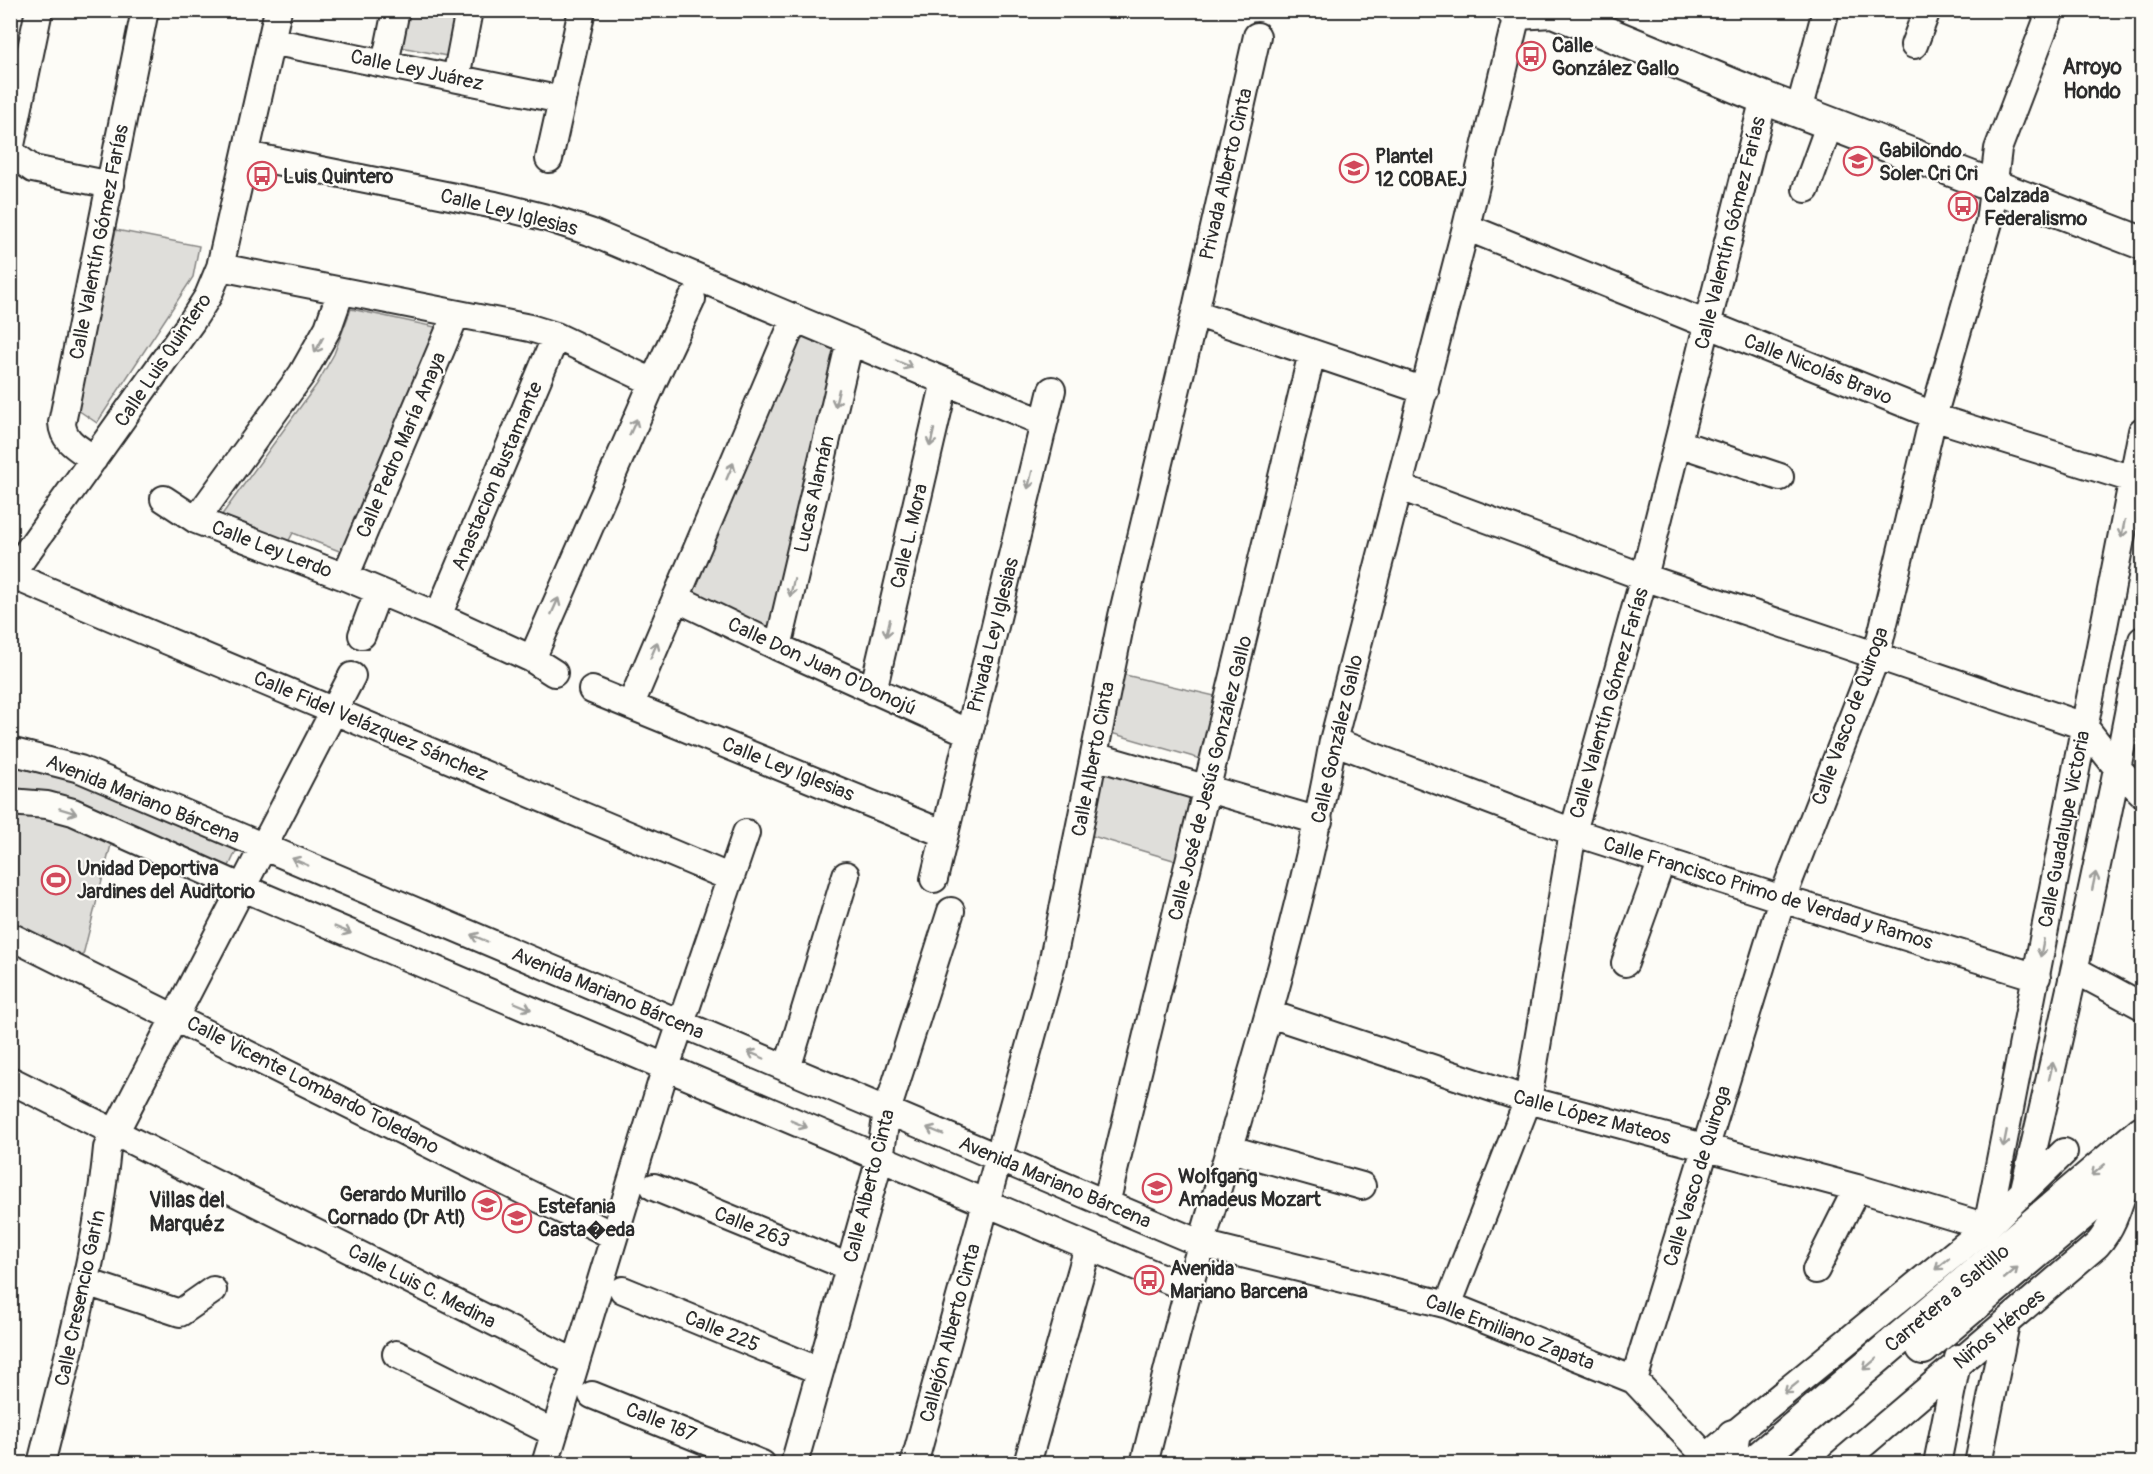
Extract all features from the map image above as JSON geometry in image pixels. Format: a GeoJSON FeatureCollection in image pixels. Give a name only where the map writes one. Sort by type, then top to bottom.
{"type":"FeatureCollection","features":[{"type":"Feature","properties":{"kind":"main road"},"geometry":{"type":"LineString","coordinates":[[1516,11],[1553,11],[1764,98],[2142,243]]}},
{"type":"Feature","properties":{"kind":"main road","name":"Carretera a Saltillo"},"geometry":{"type":"LineString","coordinates":[[1752,1464],[2142,1132]]}},
{"type":"Feature","properties":{"kind":"main road","name":"Carretera a Saltillo"},"geometry":{"type":"LineString","coordinates":[[1786,1464],[2136,1168]]}},
{"type":"Feature","properties":{"kind":"street"},"geometry":{"type":"LineString","coordinates":[[39,10],[10,151],[22,172],[111,185]]}},
{"type":"Feature","properties":{"kind":"street","name":"Calle Valentín Gómez Farías"},"geometry":{"type":"LineString","coordinates":[[94,459],[66,440],[62,423],[145,10]]}},
{"type":"Feature","properties":{"kind":"street","name":"Calle Luis Quintero"},"geometry":{"type":"LineString","coordinates":[[11,576],[208,296],[220,267],[278,10]]}},
{"type":"Feature","properties":{"kind":"street"},"geometry":{"type":"LineString","coordinates":[[385,64],[396,10]]}},
{"type":"Feature","properties":{"kind":"street"},"geometry":{"type":"LineString","coordinates":[[456,78],[469,10]]}},
{"type":"Feature","properties":{"kind":"street"},"geometry":{"type":"LineString","coordinates":[[549,159],[582,10]]}},
{"type":"Feature","properties":{"kind":"street"},"geometry":{"type":"LineString","coordinates":[[1798,111],[1826,10]]}},
{"type":"Feature","properties":{"kind":"street"},"geometry":{"type":"LineString","coordinates":[[1914,45],[1927,10]]}},
{"type":"Feature","properties":{"kind":"street","name":"Calle Vasco de Quiroga"},"geometry":{"type":"LineString","coordinates":[[1634,1380],[1782,899],[1876,657],[1933,417],[1989,222],[1998,149],[2051,10]]}},
{"type":"Feature","properties":{"kind":"street","name":"Calle González Gallo"},"geometry":{"type":"LineString","coordinates":[[1144,1464],[1189,1289],[1270,1014],[1319,821],[1333,741],[1425,391],[1516,11]]}},
{"type":"Feature","properties":{"kind":"street","name":"Privada Alberto Cinta"},"geometry":{"type":"LineString","coordinates":[[1195,313],[1257,36]]}},
{"type":"Feature","properties":{"kind":"street","name":"Calle Ley Juárez"},"geometry":{"type":"LineString","coordinates":[[272,41],[562,100]]}},
{"type":"Feature","properties":{"kind":"street","name":"Calle Valentín Gómez Farías"},"geometry":{"type":"LineString","coordinates":[[1449,1305],[1528,1100],[1574,832],[1644,577],[1764,98]]}},
{"type":"Feature","properties":{"kind":"street"},"geometry":{"type":"LineString","coordinates":[[1806,189],[1830,123]]}},
{"type":"Feature","properties":{"kind":"street","name":"Calle Ley Iglesias"},"geometry":{"type":"LineString","coordinates":[[246,155],[495,205],[590,232],[1044,423]]}},
{"type":"Feature","properties":{"kind":"street","name":"Calle Nicolás Bravo"},"geometry":{"type":"LineString","coordinates":[[1466,227],[1933,417],[2138,481]]}},
{"type":"Feature","properties":{"kind":"street"},"geometry":{"type":"LineString","coordinates":[[220,267],[530,328],[556,336],[653,382]]}},
{"type":"Feature","properties":{"kind":"street","name":"Calle Ley Lerdo"},"geometry":{"type":"LineString","coordinates":[[341,291],[328,328],[303,374],[196,520],[345,577],[438,616],[532,659],[554,673]]}},
{"type":"Feature","properties":{"kind":"street"},"geometry":{"type":"LineString","coordinates":[[532,659],[653,382],[692,299]]}},
{"type":"Feature","properties":{"kind":"street"},"geometry":{"type":"LineString","coordinates":[[1195,313],[1425,391]]}},
{"type":"Feature","properties":{"kind":"street","name":"Calle Alberto Cinta"},"geometry":{"type":"LineString","coordinates":[[986,1203],[1052,964],[1122,616],[1195,313]]}},
{"type":"Feature","properties":{"kind":"street","name":"Calle Pedro María Anaya"},"geometry":{"type":"LineString","coordinates":[[345,577],[456,314]]}},
{"type":"Feature","properties":{"kind":"street"},"geometry":{"type":"LineString","coordinates":[[631,704],[795,318]]}},
{"type":"Feature","properties":{"kind":"street","name":"Anastacion Bustamante"},"geometry":{"type":"LineString","coordinates":[[438,616],[556,336]]}},
{"type":"Feature","properties":{"kind":"street","name":"Lucas Alamán"},"geometry":{"type":"LineString","coordinates":[[778,647],[850,341]]}},
{"type":"Feature","properties":{"kind":"street","name":"Calle José de Jesús González Gallo"},"geometry":{"type":"LineString","coordinates":[[1106,1204],[1312,353]]}},
{"type":"Feature","properties":{"kind":"street","name":"Calle L. Mora"},"geometry":{"type":"LineString","coordinates":[[873,691],[945,381]]}},
{"type":"Feature","properties":{"kind":"street","name":"Privada Ley Iglesias"},"geometry":{"type":"LineString","coordinates":[[934,879],[1052,390]]}},
{"type":"Feature","properties":{"kind":"street","name":"Calle Guadalupe Victoria"},"geometry":{"type":"LineString","coordinates":[[1988,1227],[2084,726],[2138,481],[2142,431]]}},
{"type":"Feature","properties":{"kind":"street"},"geometry":{"type":"LineString","coordinates":[[1678,443],[1780,477]]}},
{"type":"Feature","properties":{"kind":"street"},"geometry":{"type":"LineString","coordinates":[[1400,487],[1644,577],[2084,726],[2118,769],[2142,793]]}},
{"type":"Feature","properties":{"kind":"street"},"geometry":{"type":"LineString","coordinates":[[164,499],[196,520]]}},
{"type":"Feature","properties":{"kind":"street","name":"Calle Fidel Velázquez Sánchez"},"geometry":{"type":"LineString","coordinates":[[11,576],[731,878]]}},
{"type":"Feature","properties":{"kind":"street"},"geometry":{"type":"LineString","coordinates":[[362,635],[378,592]]}},
{"type":"Feature","properties":{"kind":"street","name":"Calle Don Juan O'Donojú"},"geometry":{"type":"LineString","coordinates":[[676,598],[873,691],[969,733]]}},
{"type":"Feature","properties":{"kind":"street","name":"Calle Guadalupe Victoria"},"geometry":{"type":"LineString","coordinates":[[2024,1189],[2075,970],[2118,769],[2142,640]]}},
{"type":"Feature","properties":{"kind":"street","name":"Calle Cresencio Garín"},"geometry":{"type":"LineString","coordinates":[[41,1464],[86,1282],[98,1224],[107,1148],[352,676]]}},
{"type":"Feature","properties":{"kind":"street","name":"Calle Ley Iglesias"},"geometry":{"type":"LineString","coordinates":[[592,690],[945,834]]}},
{"type":"Feature","properties":{"kind":"street","name":"Calle Francisco Primo de Verdad y Ramos"},"geometry":{"type":"LineString","coordinates":[[1333,741],[1574,832],[2037,977]]}},
{"type":"Feature","properties":{"kind":"street","name":"Avenida Mariano Bárcena"},"geometry":{"type":"LineString","coordinates":[[10,751],[80,769],[1202,1244]]}},
{"type":"Feature","properties":{"kind":"street"},"geometry":{"type":"LineString","coordinates":[[1094,756],[1319,821]]}},
{"type":"Feature","properties":{"kind":"street","name":"Avenida Mariano Bárcena"},"geometry":{"type":"LineString","coordinates":[[10,802],[47,805],[73,812],[242,887],[1189,1289]]}},
{"type":"Feature","properties":{"kind":"street"},"geometry":{"type":"LineString","coordinates":[[545,1464],[680,1023],[746,833]]}},
{"type":"Feature","properties":{"kind":"street"},"geometry":{"type":"LineString","coordinates":[[1625,963],[1662,860]]}},
{"type":"Feature","properties":{"kind":"street"},"geometry":{"type":"LineString","coordinates":[[787,1069],[846,875]]}},
{"type":"Feature","properties":{"kind":"street","name":"Calle Alberto Cinta"},"geometry":{"type":"LineString","coordinates":[[794,1464],[880,1158],[887,1111],[951,911]]}},
{"type":"Feature","properties":{"kind":"street","name":"Calle Vicente Lombardo Toledano"},"geometry":{"type":"LineString","coordinates":[[10,936],[614,1236]]}},
{"type":"Feature","properties":{"kind":"street"},"geometry":{"type":"LineString","coordinates":[[2075,970],[2142,1006]]}},
{"type":"Feature","properties":{"kind":"street","name":"Calle López Mateos"},"geometry":{"type":"LineString","coordinates":[[1270,1014],[1528,1100],[1857,1188],[1988,1227]]}},
{"type":"Feature","properties":{"kind":"street","name":"Calle Luis C. Medina"},"geometry":{"type":"LineString","coordinates":[[10,1080],[576,1363]]}},
{"type":"Feature","properties":{"kind":"street"},"geometry":{"type":"LineString","coordinates":[[1230,1149],[1362,1186]]}},
{"type":"Feature","properties":{"kind":"street"},"geometry":{"type":"LineString","coordinates":[[1716,1456],[1988,1227],[2064,1152]]}},
{"type":"Feature","properties":{"kind":"street","name":"Niños Héroes"},"geometry":{"type":"LineString","coordinates":[[1840,1464],[2097,1245],[2107,1233],[2136,1168]]}},
{"type":"Feature","properties":{"kind":"street","name":"Calle 263"},"geometry":{"type":"LineString","coordinates":[[654,1187],[849,1267]]}},
{"type":"Feature","properties":{"kind":"street"},"geometry":{"type":"LineString","coordinates":[[1816,1270],[1857,1188]]}},
{"type":"Feature","properties":{"kind":"street","name":"Callejón Alberto Cinta"},"geometry":{"type":"LineString","coordinates":[[915,1464],[986,1203]]}},
{"type":"Feature","properties":{"kind":"street","name":"Calle Emiliano Zapata"},"geometry":{"type":"LineString","coordinates":[[1202,1244],[1449,1305],[1634,1380],[1716,1456]]}},
{"type":"Feature","properties":{"kind":"street"},"geometry":{"type":"LineString","coordinates":[[1027,1464],[1088,1247]]}},
{"type":"Feature","properties":{"kind":"street"},"geometry":{"type":"LineString","coordinates":[[86,1282],[180,1313],[213,1290]]}},
{"type":"Feature","properties":{"kind":"street","name":"Calle 225"},"geometry":{"type":"LineString","coordinates":[[623,1290],[820,1371]]}},
{"type":"Feature","properties":{"kind":"street"},"geometry":{"type":"LineString","coordinates":[[1937,1464],[1967,1311]]}},
{"type":"Feature","properties":{"kind":"street"},"geometry":{"type":"LineString","coordinates":[[1978,1464],[2006,1323]]}},
{"type":"Feature","properties":{"kind":"street"},"geometry":{"type":"LineString","coordinates":[[396,1354],[554,1433]]}},
{"type":"Feature","properties":{"kind":"street","name":"Calle 187"},"geometry":{"type":"LineString","coordinates":[[592,1395],[762,1464]]}},
{"type":"Feature","properties":{"kind":"shaded area"},"geometry":{"type":"Polygon","coordinates":[[[403,11],[461,11],[452,57],[396,46],[403,11]]]}},
{"type":"Feature","properties":{"kind":"shaded area"},"geometry":{"type":"Polygon","coordinates":[[[116,230],[199,246],[193,277],[97,423],[75,408],[116,230]]]}},
{"type":"Feature","properties":{"kind":"shaded area"},"geometry":{"type":"Polygon","coordinates":[[[351,309],[440,328],[347,554],[293,533],[287,544],[221,516],[317,384],[334,354],[351,309]]]}},
{"type":"Feature","properties":{"kind":"shaded area"},"geometry":{"type":"Polygon","coordinates":[[[800,335],[838,350],[773,631],[692,593],[800,335]]]}},
{"type":"Feature","properties":{"kind":"shaded area"},"geometry":{"type":"Polygon","coordinates":[[[1121,674],[1219,697],[1204,760],[1111,733],[1121,674]]]}},
{"type":"Feature","properties":{"kind":"shaded area"},"geometry":{"type":"Polygon","coordinates":[[[10,759],[76,777],[241,841],[229,866],[67,803],[11,796],[10,759]]]}},
{"type":"Feature","properties":{"kind":"shaded area"},"geometry":{"type":"Polygon","coordinates":[[[1102,769],[1196,796],[1180,862],[1089,835],[1102,769]]]}},
{"type":"Feature","properties":{"kind":"shaded area","name":"Unidad Deportiva Jardines del Auditorio"},"geometry":{"type":"Polygon","coordinates":[[[10,808],[114,833],[81,963],[11,928],[10,808]]]}},
{"type":"Feature","properties":{"kind":"place","name":"Calle González Gallo"},"geometry":{"type":"Point","coordinates":[1531,56]}},
{"type":"Feature","properties":{"kind":"place","name":"Gabilondo Soler Cri Cri"},"geometry":{"type":"Point","coordinates":[1858,161]}},
{"type":"Feature","properties":{"kind":"place","name":"Plantel 12 COBAEJ"},"geometry":{"type":"Point","coordinates":[1354,168]}},
{"type":"Feature","properties":{"kind":"place","name":"Luis Quintero"},"geometry":{"type":"Point","coordinates":[262,176]}},
{"type":"Feature","properties":{"kind":"place","name":"Calzada Federalismo"},"geometry":{"type":"Point","coordinates":[1963,206]}},
{"type":"Feature","properties":{"kind":"place","name":"Unidad Deportiva Jardines del Auditorio"},"geometry":{"type":"Point","coordinates":[56,880]}},
{"type":"Feature","properties":{"kind":"place","name":"Wolfgang Amadeus Mozart"},"geometry":{"type":"Point","coordinates":[1157,1188]}},
{"type":"Feature","properties":{"kind":"place","name":"Gerardo Murillo Cornado (Dr Atl)"},"geometry":{"type":"Point","coordinates":[487,1205]}},
{"type":"Feature","properties":{"kind":"place","name":"Estefania Casta�eda"},"geometry":{"type":"Point","coordinates":[517,1218]}},
{"type":"Feature","properties":{"kind":"place","name":"Avenida Mariano Barcena"},"geometry":{"type":"Point","coordinates":[1149,1280]}},
{"type":"Feature","properties":{"kind":"district","name":"Arroyo Hondo"},"geometry":{"type":"Point","coordinates":[2092,79]}},
{"type":"Feature","properties":{"kind":"district","name":"Villas del Marquéz"},"geometry":{"type":"Point","coordinates":[187,1212]}}]}
